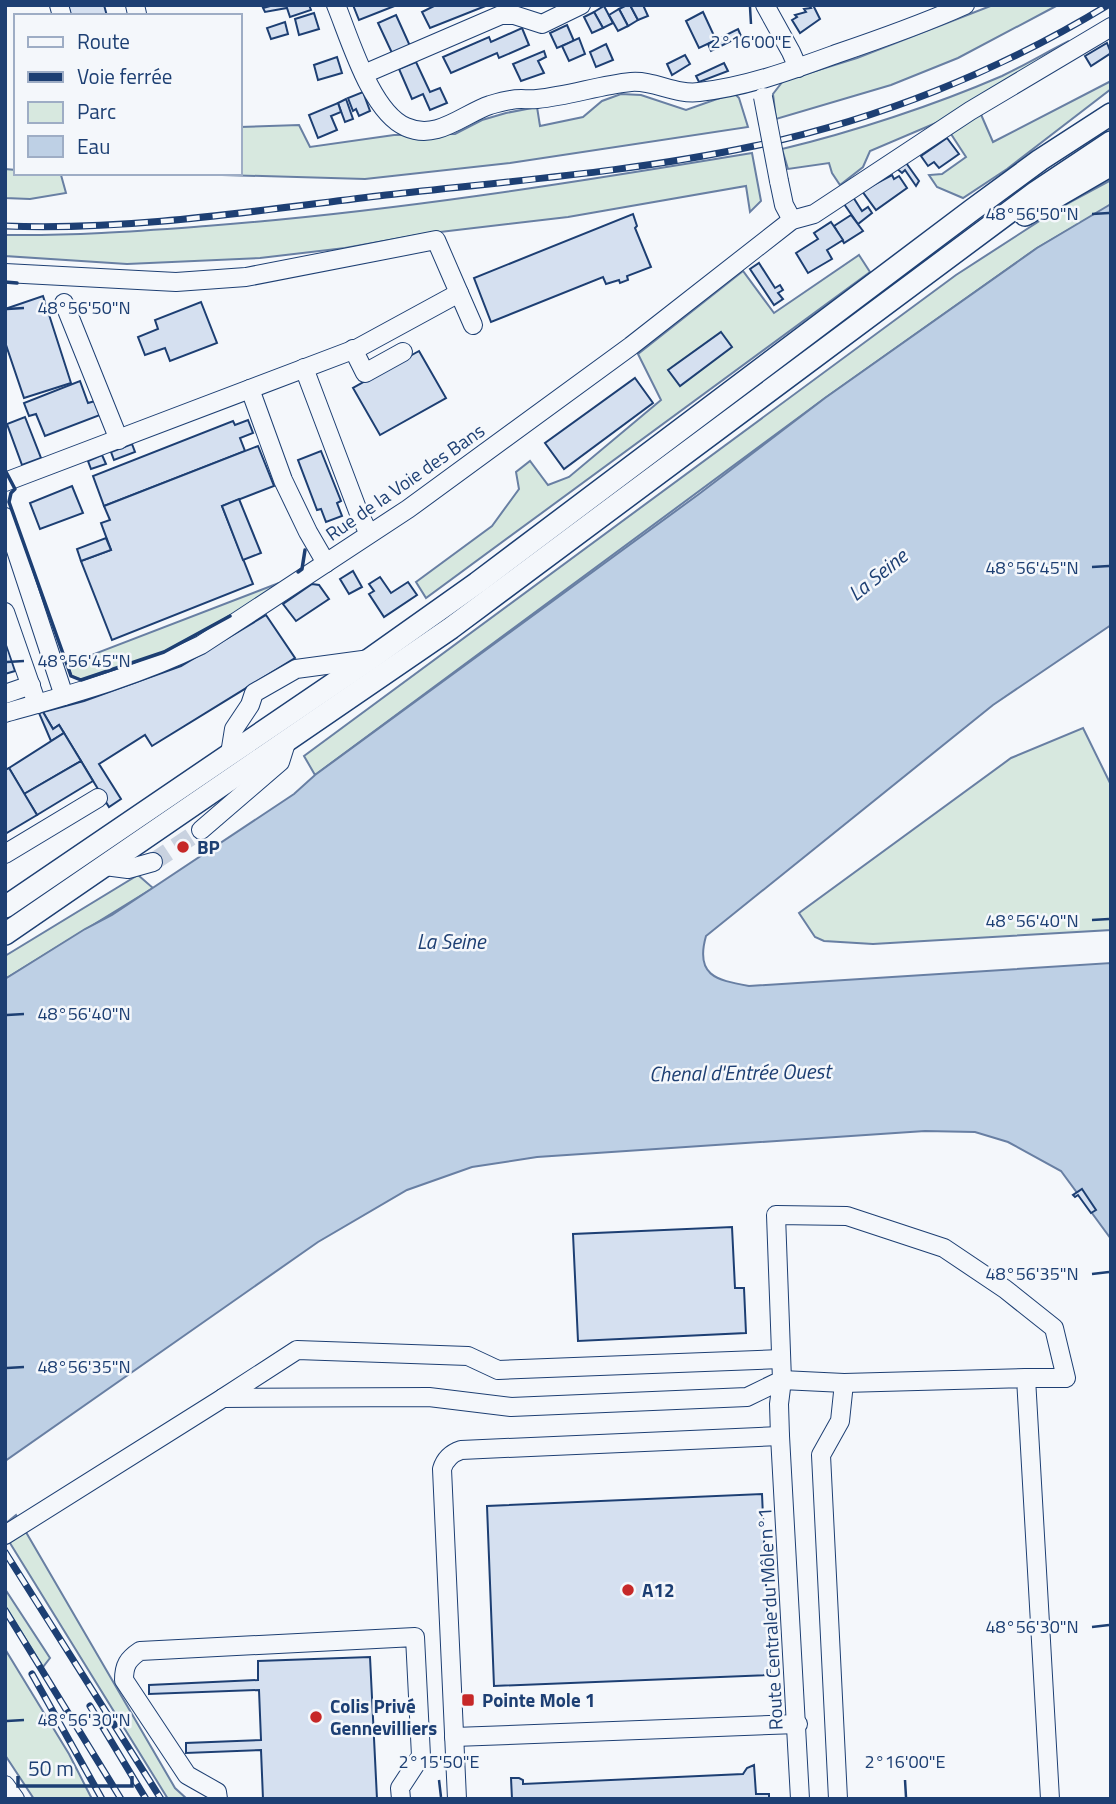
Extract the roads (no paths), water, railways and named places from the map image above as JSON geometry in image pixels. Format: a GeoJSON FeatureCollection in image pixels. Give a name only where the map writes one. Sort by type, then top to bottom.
{"type":"FeatureCollection","features":[{"type":"Feature","properties":{"kind":"main road"},"geometry":{"type":"LineString","coordinates":[[5,907],[370,659],[499,566],[972,210],[1040,160],[1111,114]]}},
{"type":"Feature","properties":{"kind":"main road"},"geometry":{"type":"LineString","coordinates":[[5,934],[451,628],[996,222],[1111,142]]}},
{"type":"Feature","properties":{"kind":"main road"},"geometry":{"type":"LineString","coordinates":[[996,222],[1020,218],[1111,165]]}},
{"type":"Feature","properties":{"kind":"street"},"geometry":{"type":"LineString","coordinates":[[336,5],[364,74],[381,104],[397,122],[422,131],[440,129],[489,105],[633,82],[687,93],[761,88],[798,68],[911,28],[965,5]]}},
{"type":"Feature","properties":{"kind":"street"},"geometry":{"type":"LineString","coordinates":[[364,74],[501,15],[514,15],[542,23],[581,5]]}},
{"type":"Feature","properties":{"kind":"street"},"geometry":{"type":"LineString","coordinates":[[765,5],[792,51],[798,68]]}},
{"type":"Feature","properties":{"kind":"street","name":"Rue de la Voie des Bans"},"geometry":{"type":"LineString","coordinates":[[5,713],[114,682],[169,661],[201,645],[408,509],[631,346],[792,220],[814,214],[970,111],[1111,27]]}},
{"type":"Feature","properties":{"kind":"street"},"geometry":{"type":"LineString","coordinates":[[761,88],[784,205],[792,220]]}},
{"type":"Feature","properties":{"kind":"street"},"geometry":{"type":"LineString","coordinates":[[5,273],[176,282],[246,277],[436,240],[473,325]]}},
{"type":"Feature","properties":{"kind":"street"},"geometry":{"type":"LineString","coordinates":[[5,482],[353,349],[459,293]]}},
{"type":"Feature","properties":{"kind":"street"},"geometry":{"type":"LineString","coordinates":[[64,303],[119,440]]}},
{"type":"Feature","properties":{"kind":"street"},"geometry":{"type":"LineString","coordinates":[[353,349],[365,373],[403,352]]}},
{"type":"Feature","properties":{"kind":"street"},"geometry":{"type":"LineString","coordinates":[[304,369],[369,534]]}},
{"type":"Feature","properties":{"kind":"street"},"geometry":{"type":"LineString","coordinates":[[250,389],[283,480],[326,562]]}},
{"type":"Feature","properties":{"kind":"street"},"geometry":{"type":"LineString","coordinates":[[5,517],[64,696]]}},
{"type":"Feature","properties":{"kind":"street"},"geometry":{"type":"LineString","coordinates":[[5,612],[37,704]]}},
{"type":"Feature","properties":{"kind":"street"},"geometry":{"type":"LineString","coordinates":[[230,754],[234,729],[250,705],[254,693],[296,669],[370,659]]}},
{"type":"Feature","properties":{"kind":"street"},"geometry":{"type":"LineString","coordinates":[[5,694],[31,685]]}},
{"type":"Feature","properties":{"kind":"street"},"geometry":{"type":"LineString","coordinates":[[201,830],[280,762],[286,743]]}},
{"type":"Feature","properties":{"kind":"street"},"geometry":{"type":"LineString","coordinates":[[5,853],[98,797]]}},
{"type":"Feature","properties":{"kind":"street"},"geometry":{"type":"LineString","coordinates":[[105,866],[128,869],[153,862]]}},
{"type":"Feature","properties":{"kind":"street","name":"Route Centrale du Môle n°1"},"geometry":{"type":"LineString","coordinates":[[800,1799],[798,1724],[780,1436],[779,1404],[782,1380],[776,1215],[846,1216],[944,1248],[1005,1289],[1054,1328],[1066,1378],[1026,1378]]}},
{"type":"Feature","properties":{"kind":"street"},"geometry":{"type":"LineString","coordinates":[[5,1535],[297,1350],[468,1356],[498,1370],[781,1359]]}},
{"type":"Feature","properties":{"kind":"street"},"geometry":{"type":"LineString","coordinates":[[223,1398],[429,1397],[511,1407],[747,1397],[782,1380],[844,1382],[1026,1378],[1049,1799]]}},
{"type":"Feature","properties":{"kind":"street"},"geometry":{"type":"LineString","coordinates":[[838,1799],[821,1455],[840,1422],[844,1382]]}},
{"type":"Feature","properties":{"kind":"street"},"geometry":{"type":"LineString","coordinates":[[457,1799],[442,1469],[453,1452],[780,1436]]}},
{"type":"Feature","properties":{"kind":"street"},"geometry":{"type":"LineString","coordinates":[[218,1799],[217,1792],[187,1774],[124,1680],[124,1668],[128,1659],[140,1651],[415,1637],[421,1756],[400,1788],[401,1799]]}},
{"type":"Feature","properties":{"kind":"street"},"geometry":{"type":"LineString","coordinates":[[454,1737],[798,1724]]}},
{"type":"Feature","properties":{"kind":"water","name":"La Seine"},"geometry":{"type":"Polygon","coordinates":[[[1111,204],[1111,625],[993,705],[706,936],[703,959],[706,967],[718,978],[749,986],[1111,963],[1111,1239],[1061,1171],[1008,1142],[975,1132],[925,1131],[537,1157],[472,1167],[407,1190],[318,1242],[5,1461],[5,979],[112,915],[294,794],[315,775],[699,494],[825,398],[1037,248],[1111,204]]]}},
{"type":"Feature","properties":{"kind":"tunnel"},"geometry":{"type":"LineString","coordinates":[[153,862],[201,830]]}},
{"type":"Feature","properties":{"kind":"railway"},"geometry":{"type":"LineString","coordinates":[[5,226],[53,227],[196,218],[617,169],[754,146],[846,122],[937,90],[1024,51],[1108,5]]}},
{"type":"Feature","properties":{"kind":"railway"},"geometry":{"type":"LineString","coordinates":[[5,1552],[161,1799]]}},
{"type":"Feature","properties":{"kind":"railway"},"geometry":{"type":"LineString","coordinates":[[5,1610],[121,1799]]}},
{"type":"Feature","properties":{"kind":"railway"},"geometry":{"type":"LineString","coordinates":[[32,1674],[102,1799]]}},
{"type":"Feature","properties":{"kind":"railway"},"geometry":{"type":"LineString","coordinates":[[90,1706],[146,1799]]}},
{"type":"Feature","properties":{"kind":"place","name":"BP"},"geometry":{"type":"Point","coordinates":[183,847]}},
{"type":"Feature","properties":{"kind":"place","name":"A12"},"geometry":{"type":"Point","coordinates":[628,1590]}},
{"type":"Feature","properties":{"kind":"place","name":"Pointe Mole 1"},"geometry":{"type":"Point","coordinates":[468,1700]}},
{"type":"Feature","properties":{"kind":"place","name":"Colis Privé Gennevilliers"},"geometry":{"type":"Point","coordinates":[316,1717]}},
{"type":"Feature","properties":{"kind":"water label","name":"Chenal d'Entrée Ouest"},"geometry":{"type":"Point","coordinates":[740,1073]}}]}
